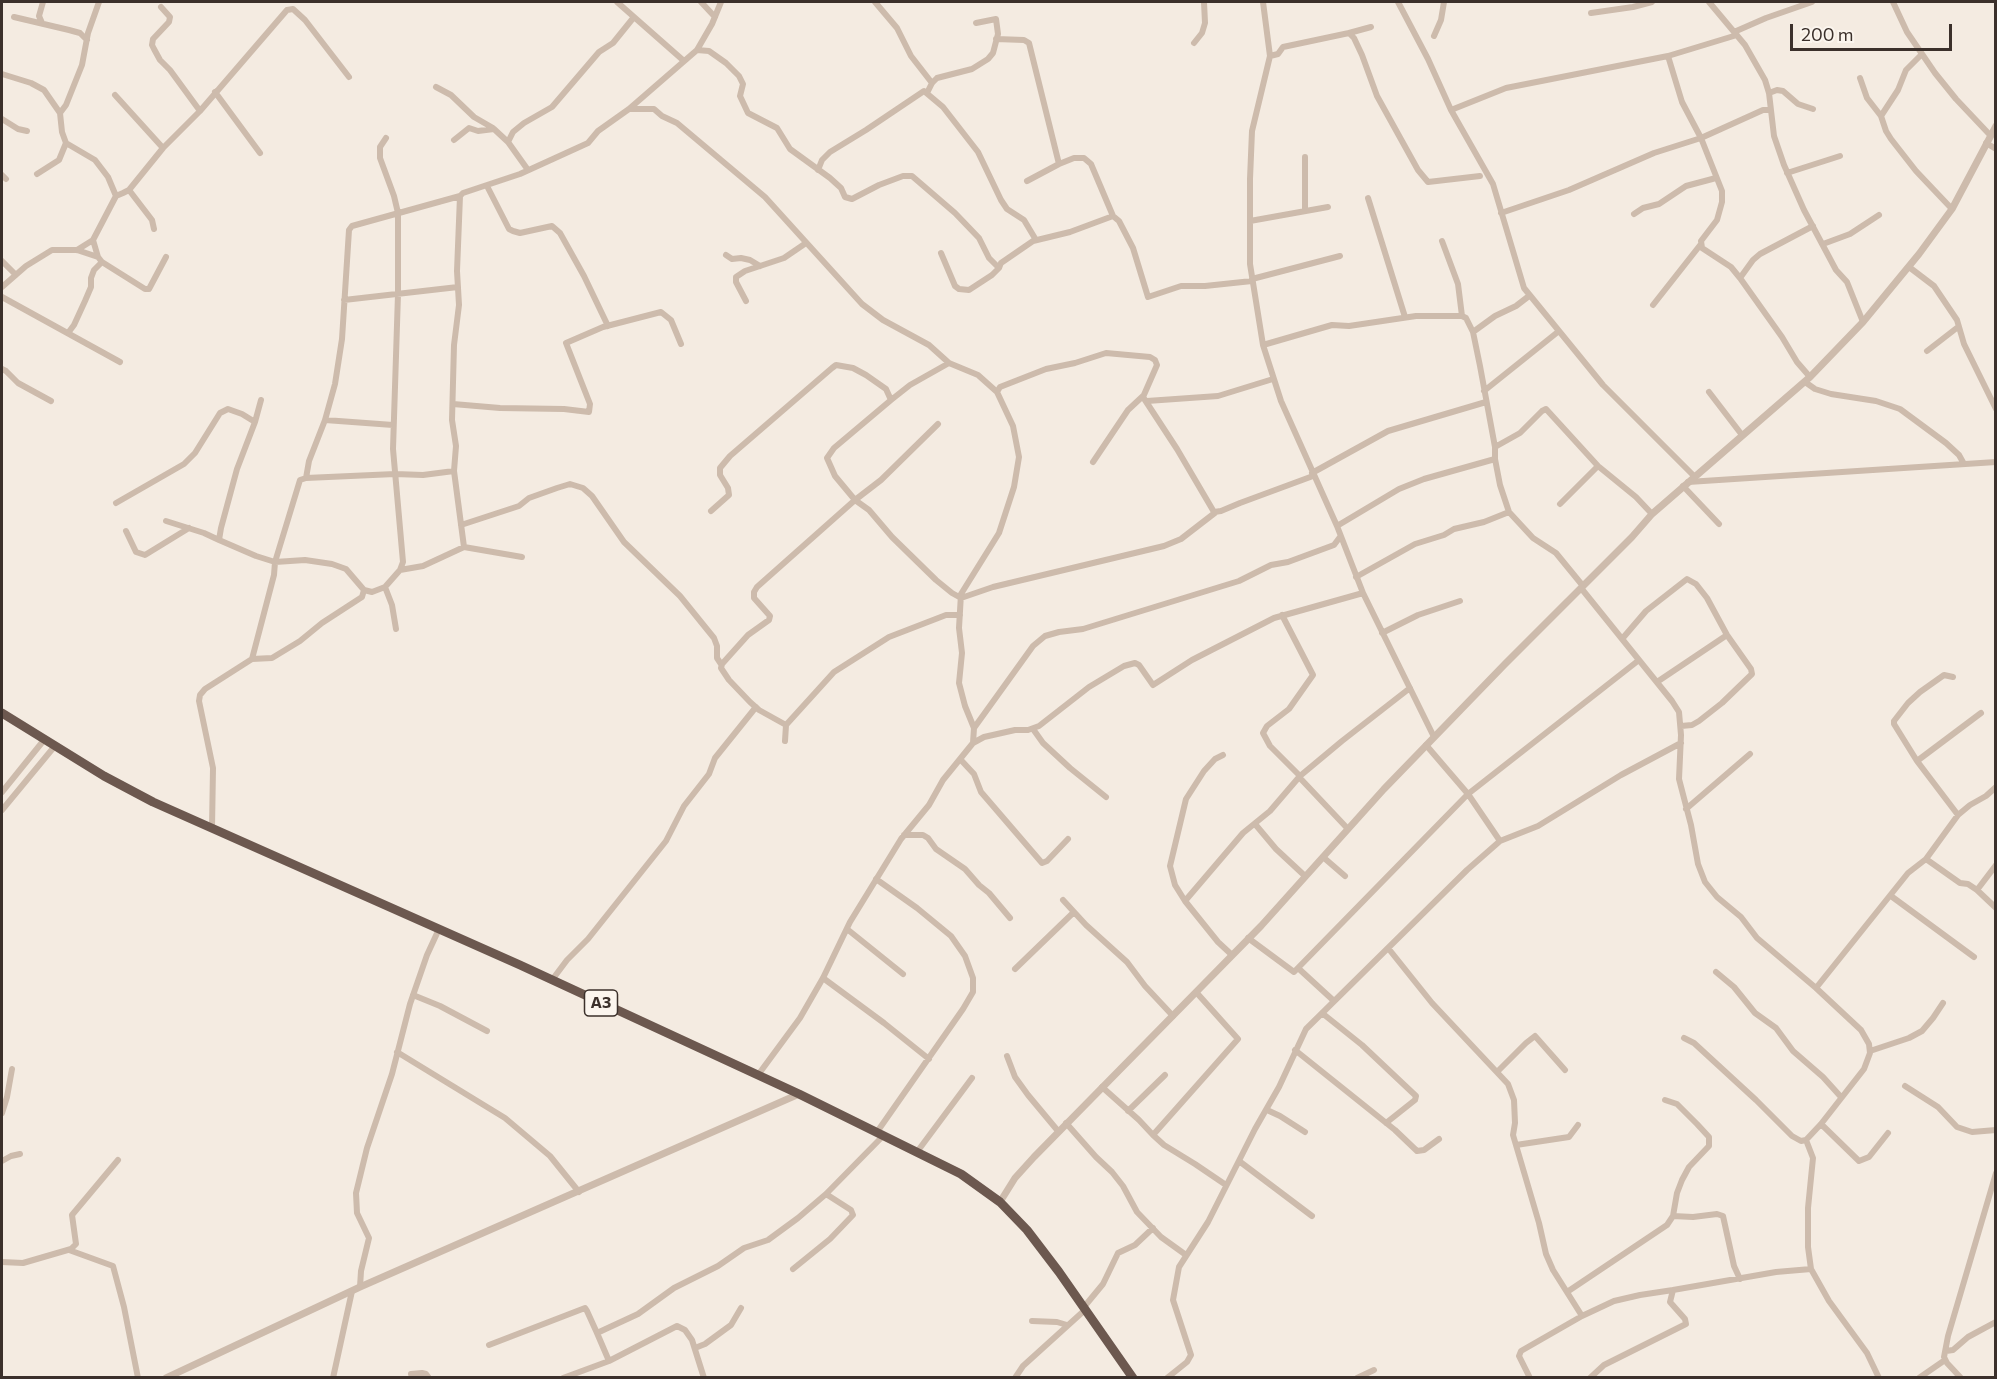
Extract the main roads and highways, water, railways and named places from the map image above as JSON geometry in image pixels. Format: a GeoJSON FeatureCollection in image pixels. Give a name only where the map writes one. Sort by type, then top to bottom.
{"type":"FeatureCollection","features":[{"type":"Feature","properties":{"kind":"highway","name":"A3"},"geometry":{"type":"LineString","coordinates":[[2,713],[54,747],[153,802],[552,980],[799,1094],[961,1174],[1000,1202],[1027,1230],[1133,1377]]}}]}
